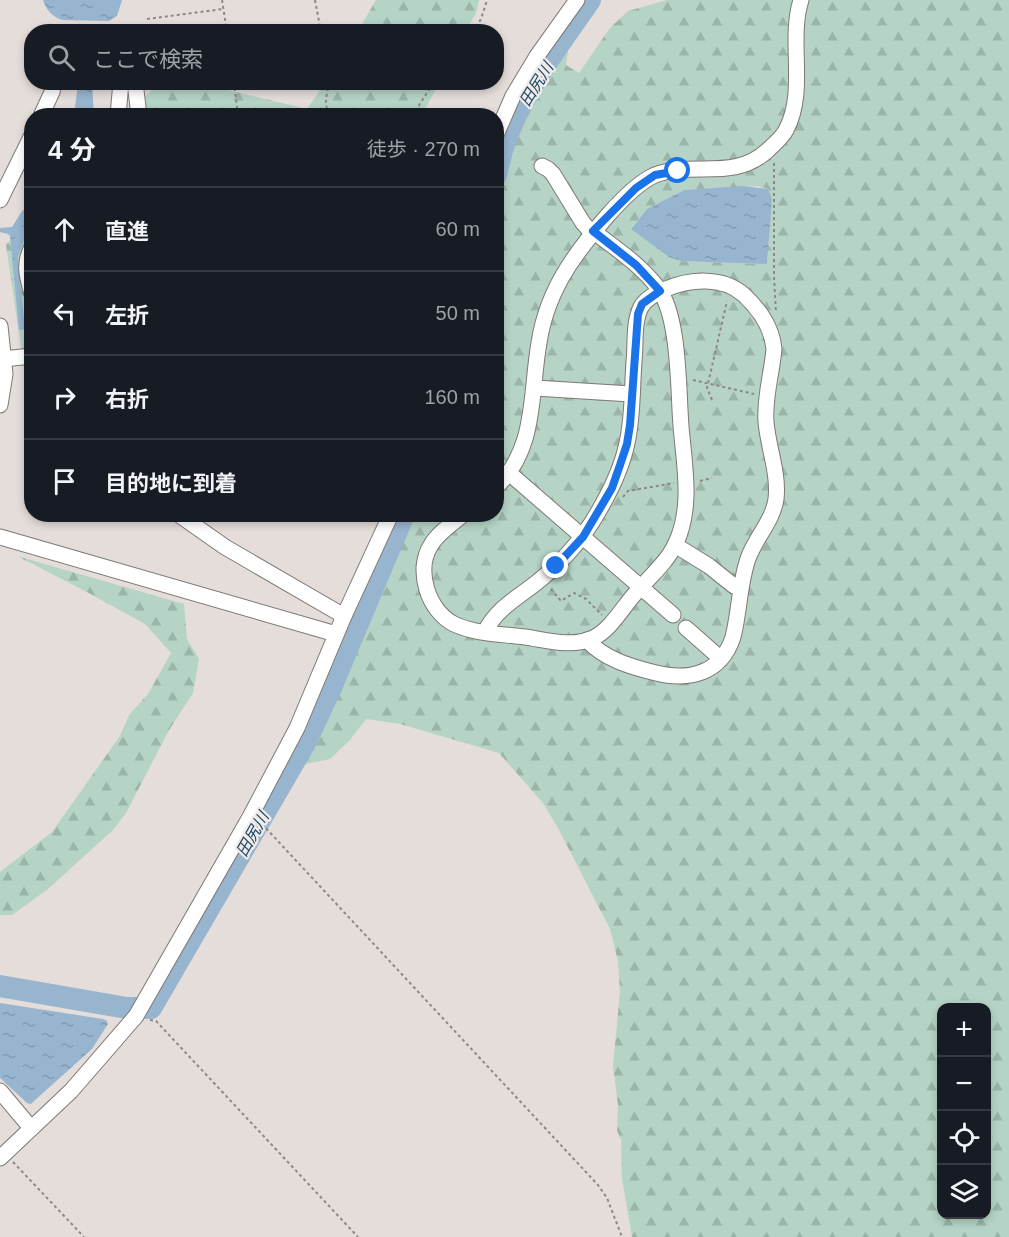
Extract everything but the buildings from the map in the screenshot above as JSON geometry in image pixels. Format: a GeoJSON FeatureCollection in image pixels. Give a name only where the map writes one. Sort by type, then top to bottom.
{"type":"FeatureCollection","features":[{"type":"Feature","properties":{"kind":"street"},"geometry":{"type":"LineString","coordinates":[[504,117],[531,66],[577,0]]}},
{"type":"Feature","properties":{"kind":"street"},"geometry":{"type":"LineString","coordinates":[[504,478],[509,473],[530,424],[539,343],[545,315],[568,267],[593,232],[636,188],[655,175],[685,170],[735,168],[754,161],[772,147],[786,130],[792,114],[795,92],[796,20],[801,0]]}},
{"type":"Feature","properties":{"kind":"street"},"geometry":{"type":"LineString","coordinates":[[45,108],[52,90]]}},
{"type":"Feature","properties":{"kind":"street"},"geometry":{"type":"LineString","coordinates":[[119,108],[120,90]]}},
{"type":"Feature","properties":{"kind":"street"},"geometry":{"type":"LineString","coordinates":[[136,90],[138,108]]}},
{"type":"Feature","properties":{"kind":"street"},"geometry":{"type":"LineString","coordinates":[[0,200],[24,151]]}},
{"type":"Feature","properties":{"kind":"street"},"geometry":{"type":"LineString","coordinates":[[455,522],[432,543],[424,557],[426,587],[432,604],[442,616],[468,629],[561,642],[580,642],[594,638],[609,624],[675,545],[682,525],[686,482],[678,378],[672,326],[665,299],[636,265],[583,223],[553,174],[542,166]]}},
{"type":"Feature","properties":{"kind":"street"},"geometry":{"type":"LineString","coordinates":[[485,632],[492,618],[542,578],[583,537],[612,488],[627,444],[638,314],[642,304],[660,291],[693,280],[730,287],[747,297],[763,317],[773,339],[773,361],[765,420],[777,483],[770,518],[749,556],[732,639],[712,667],[698,675],[685,677],[660,674],[604,656],[586,640]]}},
{"type":"Feature","properties":{"kind":"street"},"geometry":{"type":"LineString","coordinates":[[0,326],[4,374],[0,405]]}},
{"type":"Feature","properties":{"kind":"street"},"geometry":{"type":"LineString","coordinates":[[3,359],[24,357]]}},
{"type":"Feature","properties":{"kind":"street"},"geometry":{"type":"LineString","coordinates":[[535,388],[631,394]]}},
{"type":"Feature","properties":{"kind":"street"},"geometry":{"type":"LineString","coordinates":[[509,473],[673,615]]}},
{"type":"Feature","properties":{"kind":"street"},"geometry":{"type":"LineString","coordinates":[[189,522],[225,547],[344,616]]}},
{"type":"Feature","properties":{"kind":"street"},"geometry":{"type":"LineString","coordinates":[[2,1156],[71,1091],[136,1016],[250,817],[297,728],[336,634],[387,522]]}},
{"type":"Feature","properties":{"kind":"street"},"geometry":{"type":"LineString","coordinates":[[0,537],[336,634]]}},
{"type":"Feature","properties":{"kind":"street"},"geometry":{"type":"LineString","coordinates":[[675,545],[734,585],[741,587]]}},
{"type":"Feature","properties":{"kind":"street"},"geometry":{"type":"LineString","coordinates":[[686,628],[720,658]]}},
{"type":"Feature","properties":{"kind":"street"},"geometry":{"type":"LineString","coordinates":[[0,1091],[32,1128]]}},
{"type":"Feature","properties":{"kind":"path"},"geometry":{"type":"LineString","coordinates":[[222,0],[225,24]]}},
{"type":"Feature","properties":{"kind":"path"},"geometry":{"type":"LineString","coordinates":[[315,0],[320,24]]}},
{"type":"Feature","properties":{"kind":"path"},"geometry":{"type":"LineString","coordinates":[[479,24],[487,0]]}},
{"type":"Feature","properties":{"kind":"path"},"geometry":{"type":"LineString","coordinates":[[147,19],[223,9]]}},
{"type":"Feature","properties":{"kind":"path"},"geometry":{"type":"LineString","coordinates":[[235,90],[237,108]]}},
{"type":"Feature","properties":{"kind":"path"},"geometry":{"type":"LineString","coordinates":[[326,108],[328,90]]}},
{"type":"Feature","properties":{"kind":"path"},"geometry":{"type":"LineString","coordinates":[[417,108],[429,90]]}},
{"type":"Feature","properties":{"kind":"path"},"geometry":{"type":"LineString","coordinates":[[772,147],[774,277],[777,315]]}},
{"type":"Feature","properties":{"kind":"path"},"geometry":{"type":"LineString","coordinates":[[712,400],[707,388],[730,287]]}},
{"type":"Feature","properties":{"kind":"path"},"geometry":{"type":"LineString","coordinates":[[678,378],[768,397]]}},
{"type":"Feature","properties":{"kind":"path"},"geometry":{"type":"LineString","coordinates":[[620,500],[628,491],[686,482]]}},
{"type":"Feature","properties":{"kind":"path"},"geometry":{"type":"LineString","coordinates":[[542,578],[561,601],[574,593],[581,596],[597,609],[609,624]]}},
{"type":"Feature","properties":{"kind":"path"},"geometry":{"type":"LineString","coordinates":[[250,817],[272,833],[598,1185],[607,1198],[622,1237]]}},
{"type":"Feature","properties":{"kind":"path"},"geometry":{"type":"LineString","coordinates":[[136,1016],[156,1021],[358,1237]]}},
{"type":"Feature","properties":{"kind":"path"},"geometry":{"type":"LineString","coordinates":[[2,1156],[84,1237]]}},
{"type":"Feature","properties":{"kind":"green space"},"geometry":{"type":"Polygon","coordinates":[[[376,0],[479,0],[476,13],[470,24],[362,24],[376,0]]]}},
{"type":"Feature","properties":{"kind":"green space"},"geometry":{"type":"Polygon","coordinates":[[[584,0],[599,0],[569,44],[566,65],[579,73],[610,28],[628,11],[667,0],[1009,0],[1009,1237],[632,1237],[622,1179],[621,1140],[617,1131],[618,1105],[613,1066],[620,992],[618,961],[610,929],[543,803],[499,753],[400,724],[366,719],[350,740],[330,759],[287,768],[334,671],[398,522],[504,522],[504,138],[512,114],[530,78],[584,0]],[[757,186],[684,190],[647,209],[631,228],[669,257],[680,261],[767,264],[772,199],[768,189],[757,186]]]}},
{"type":"Feature","properties":{"kind":"green space"},"geometry":{"type":"Polygon","coordinates":[[[152,90],[228,90],[303,108],[133,108],[152,90]]]}},
{"type":"Feature","properties":{"kind":"green space"},"geometry":{"type":"Polygon","coordinates":[[[320,90],[435,90],[426,108],[308,108],[320,90]]]}},
{"type":"Feature","properties":{"kind":"green space"},"geometry":{"type":"Polygon","coordinates":[[[24,225],[24,368],[6,245],[24,225]]]}},
{"type":"Feature","properties":{"kind":"green space"},"geometry":{"type":"Polygon","coordinates":[[[17,556],[184,604],[187,639],[199,659],[193,693],[169,730],[126,813],[113,830],[48,889],[12,915],[0,915],[0,872],[52,832],[120,736],[129,715],[148,694],[171,653],[145,624],[17,556]]]}},
{"type":"Feature","properties":{"kind":"water"},"geometry":{"type":"Polygon","coordinates":[[[43,0],[122,0],[117,16],[109,21],[62,20],[50,13],[43,0]]]}},
{"type":"Feature","properties":{"kind":"water"},"geometry":{"type":"Polygon","coordinates":[[[77,90],[92,90],[94,108],[75,108],[77,90]]]}},
{"type":"Feature","properties":{"kind":"water"},"geometry":{"type":"Polygon","coordinates":[[[743,186],[768,189],[772,199],[767,264],[680,261],[669,257],[631,229],[647,209],[684,190],[743,186]]]}},
{"type":"Feature","properties":{"kind":"water"},"geometry":{"type":"Polygon","coordinates":[[[24,210],[24,240],[18,262],[24,329],[19,330],[10,236],[0,232],[0,228],[12,227],[24,210]]]}},
{"type":"Feature","properties":{"kind":"water"},"geometry":{"type":"Polygon","coordinates":[[[0,1003],[103,1019],[108,1024],[92,1049],[31,1104],[27,1103],[0,1078],[0,1003]]]}},
{"type":"Feature","properties":{"kind":"waterway","name":"田尻川"},"geometry":{"type":"LineString","coordinates":[[504,146],[521,105],[547,62],[590,0]]}},
{"type":"Feature","properties":{"kind":"waterway","name":"田尻川"},"geometry":{"type":"LineString","coordinates":[[0,986],[127,1008],[151,1008],[305,743],[330,690],[401,522]]}},
{"type":"Feature","properties":{"kind":"route"},"geometry":{"type":"LineString","coordinates":[[556,566],[583,537],[612,488],[627,444],[630,425],[638,314],[642,304],[660,291],[636,265],[593,231],[636,188],[655,175],[678,171]]}}]}
